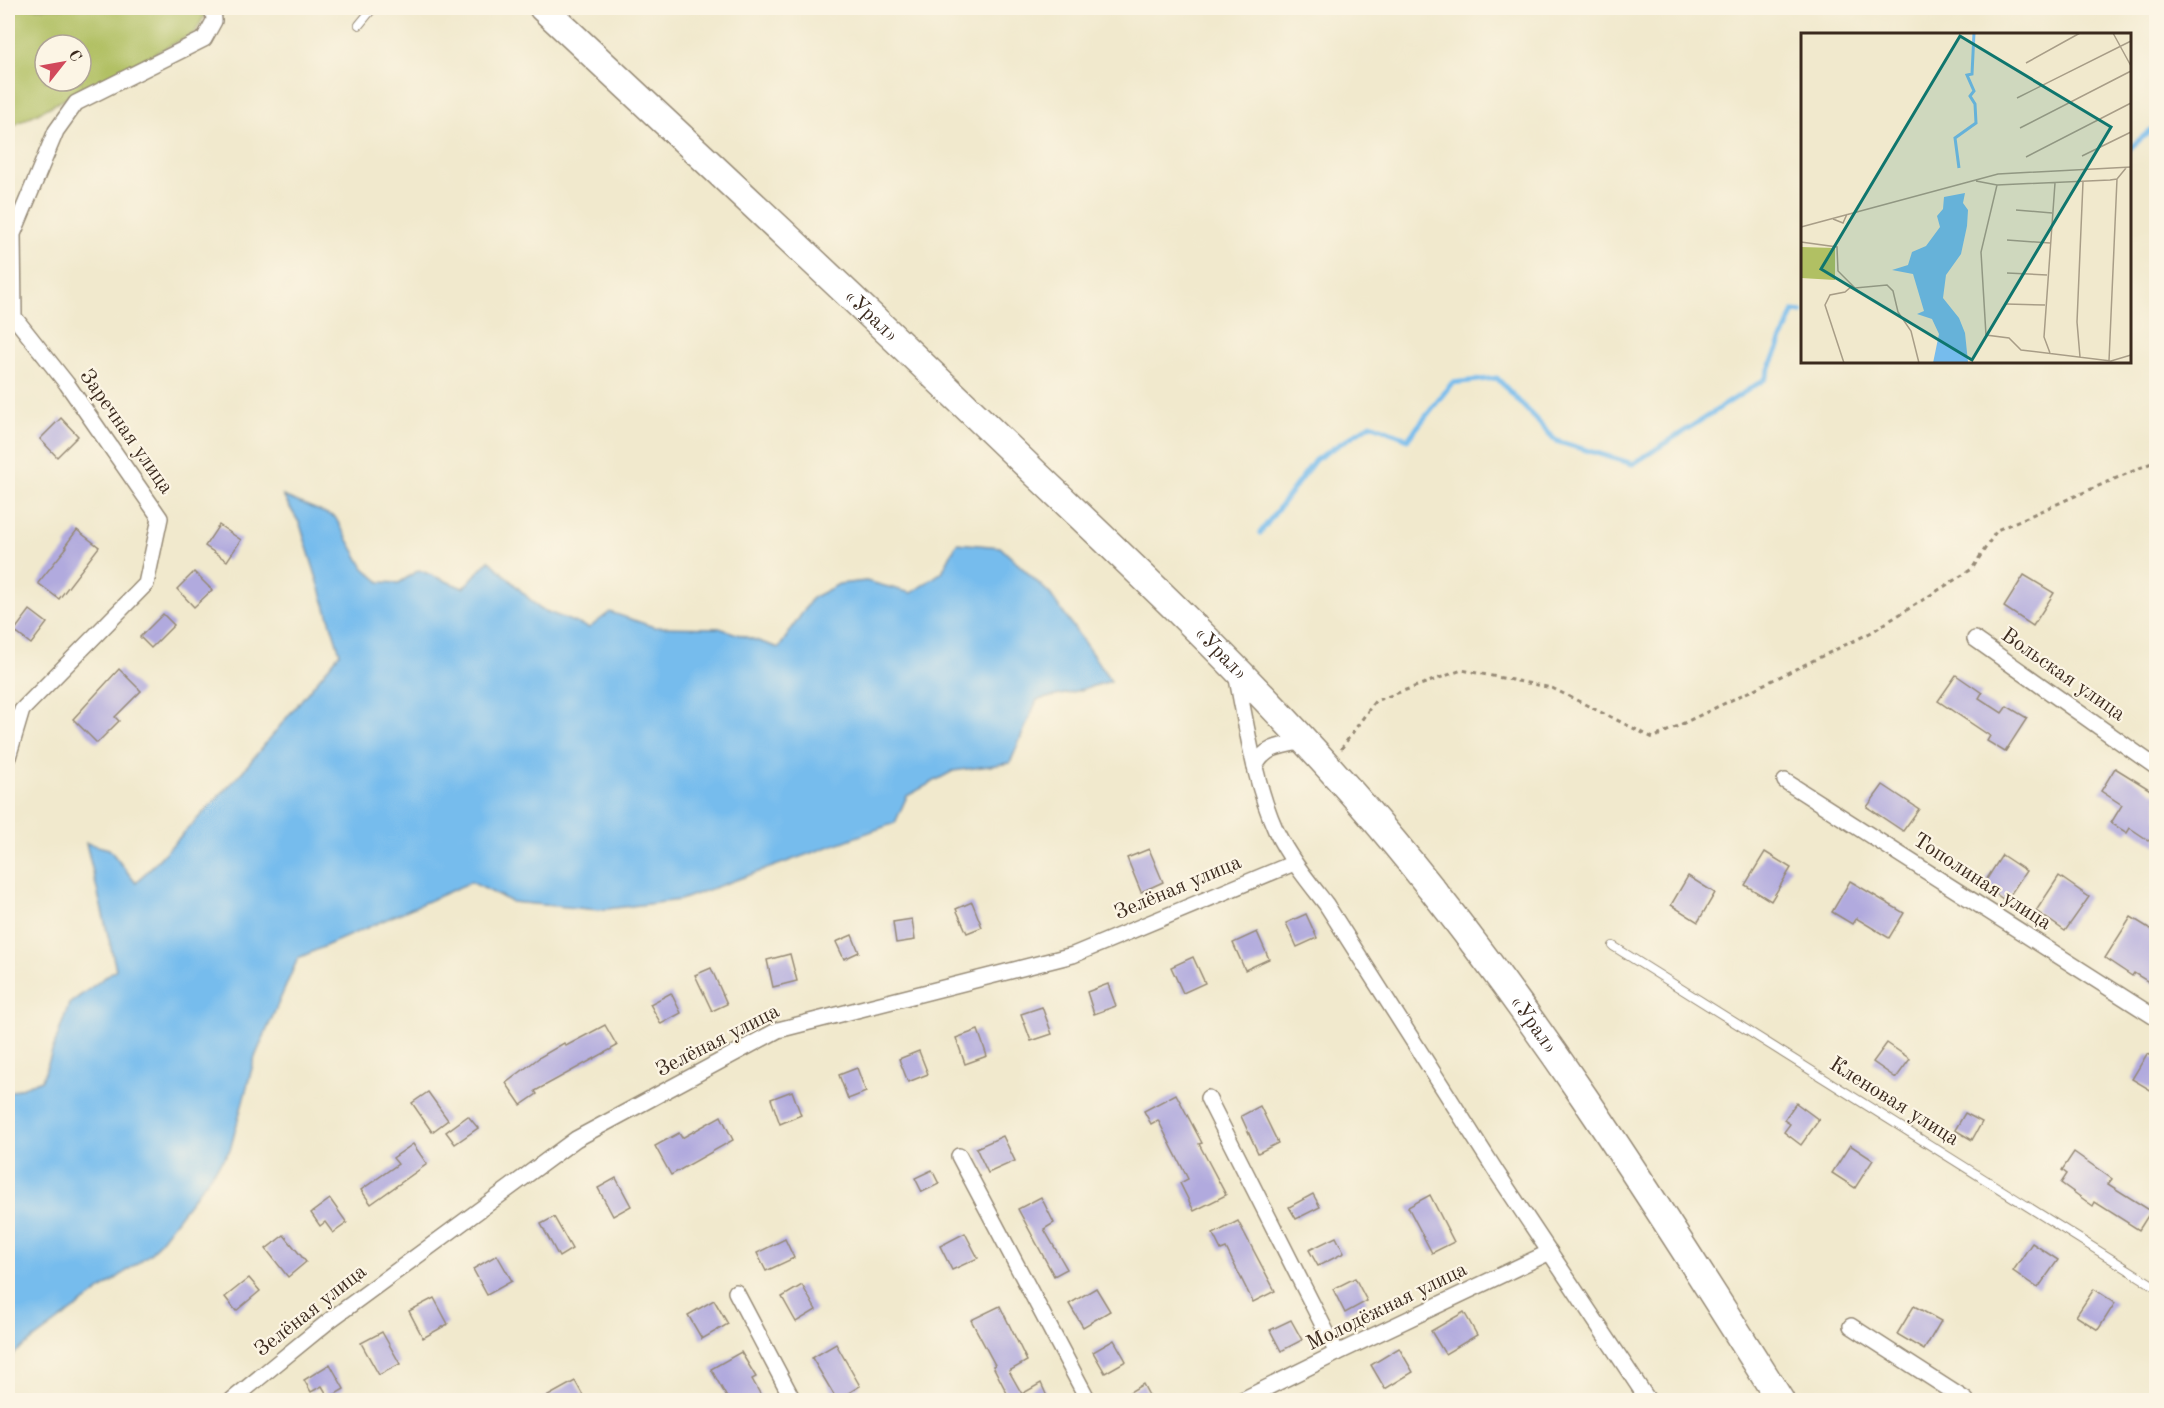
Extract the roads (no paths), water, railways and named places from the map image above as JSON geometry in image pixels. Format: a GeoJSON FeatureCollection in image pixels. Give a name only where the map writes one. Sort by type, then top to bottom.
{"type":"FeatureCollection","features":[{"type":"Feature","properties":{"kind":"highway","name":"«Урал»"},"geometry":{"type":"LineString","coordinates":[[543,8],[928,369],[1235,668],[1328,766],[1426,883],[1506,986],[1607,1132],[1780,1401]]}},
{"type":"Feature","properties":{"kind":"street","name":"Заречная улица"},"geometry":{"type":"LineString","coordinates":[[8,757],[22,710],[146,584],[160,518],[67,384],[14,316],[11,284],[13,234],[38,169],[56,131],[76,103],[204,39],[214,21],[213,8]]}},
{"type":"Feature","properties":{"kind":"street","name":"Вольская улица"},"geometry":{"type":"LineString","coordinates":[[1976,639],[2157,767]]}},
{"type":"Feature","properties":{"kind":"street"},"geometry":{"type":"LineString","coordinates":[[1235,668],[1255,767],[1266,804],[1277,832],[1294,863],[1326,904],[1491,1163],[1648,1401]]}},
{"type":"Feature","properties":{"kind":"street"},"geometry":{"type":"LineString","coordinates":[[1255,767],[1258,759],[1267,751],[1280,745],[1305,741]]}},
{"type":"Feature","properties":{"kind":"street","name":"Тополиная улица"},"geometry":{"type":"LineString","coordinates":[[1785,781],[2157,1018]]}},
{"type":"Feature","properties":{"kind":"street","name":"Зелёная улица"},"geometry":{"type":"LineString","coordinates":[[232,1401],[330,1320],[576,1139],[778,1030],[1072,955],[1294,863]]}},
{"type":"Feature","properties":{"kind":"street"},"geometry":{"type":"LineString","coordinates":[[1208,1098],[1337,1353]]}},
{"type":"Feature","properties":{"kind":"street"},"geometry":{"type":"LineString","coordinates":[[959,1156],[1088,1401]]}},
{"type":"Feature","properties":{"kind":"street","name":"Молодёжная улица"},"geometry":{"type":"LineString","coordinates":[[1242,1401],[1337,1353],[1550,1252]]}},
{"type":"Feature","properties":{"kind":"street"},"geometry":{"type":"LineString","coordinates":[[736,1292],[793,1401]]}},
{"type":"Feature","properties":{"kind":"street"},"geometry":{"type":"LineString","coordinates":[[1851,1326],[1966,1401]]}},
{"type":"Feature","properties":{"kind":"lane"},"geometry":{"type":"LineString","coordinates":[[359,25],[373,8]]}},
{"type":"Feature","properties":{"kind":"lane","name":"Кленовая улица"},"geometry":{"type":"LineString","coordinates":[[1613,946],[2157,1287]]}},
{"type":"Feature","properties":{"kind":"water"},"geometry":{"type":"Polygon","coordinates":[[[283,496],[335,517],[364,568],[380,582],[399,583],[419,570],[463,588],[489,560],[540,609],[589,628],[610,612],[654,627],[719,628],[779,648],[812,598],[839,584],[866,581],[911,593],[942,572],[957,543],[1000,547],[1050,594],[1111,681],[1037,700],[1010,763],[953,771],[907,796],[895,823],[680,900],[599,910],[512,902],[471,882],[298,958],[255,1057],[230,1150],[151,1253],[8,1358],[8,1093],[42,1080],[69,1004],[116,969],[86,843],[109,849],[136,883],[242,772],[340,653],[300,524],[283,496]]]}},
{"type":"Feature","properties":{"kind":"waterway"},"geometry":{"type":"LineString","coordinates":[[2131,147],[2151,130],[2156,129]]}},
{"type":"Feature","properties":{"kind":"waterway"},"geometry":{"type":"LineString","coordinates":[[1260,533],[1315,460],[1371,424],[1408,439],[1452,383],[1497,378],[1556,441],[1633,464],[1765,379],[1794,311],[1801,312]]}}]}
